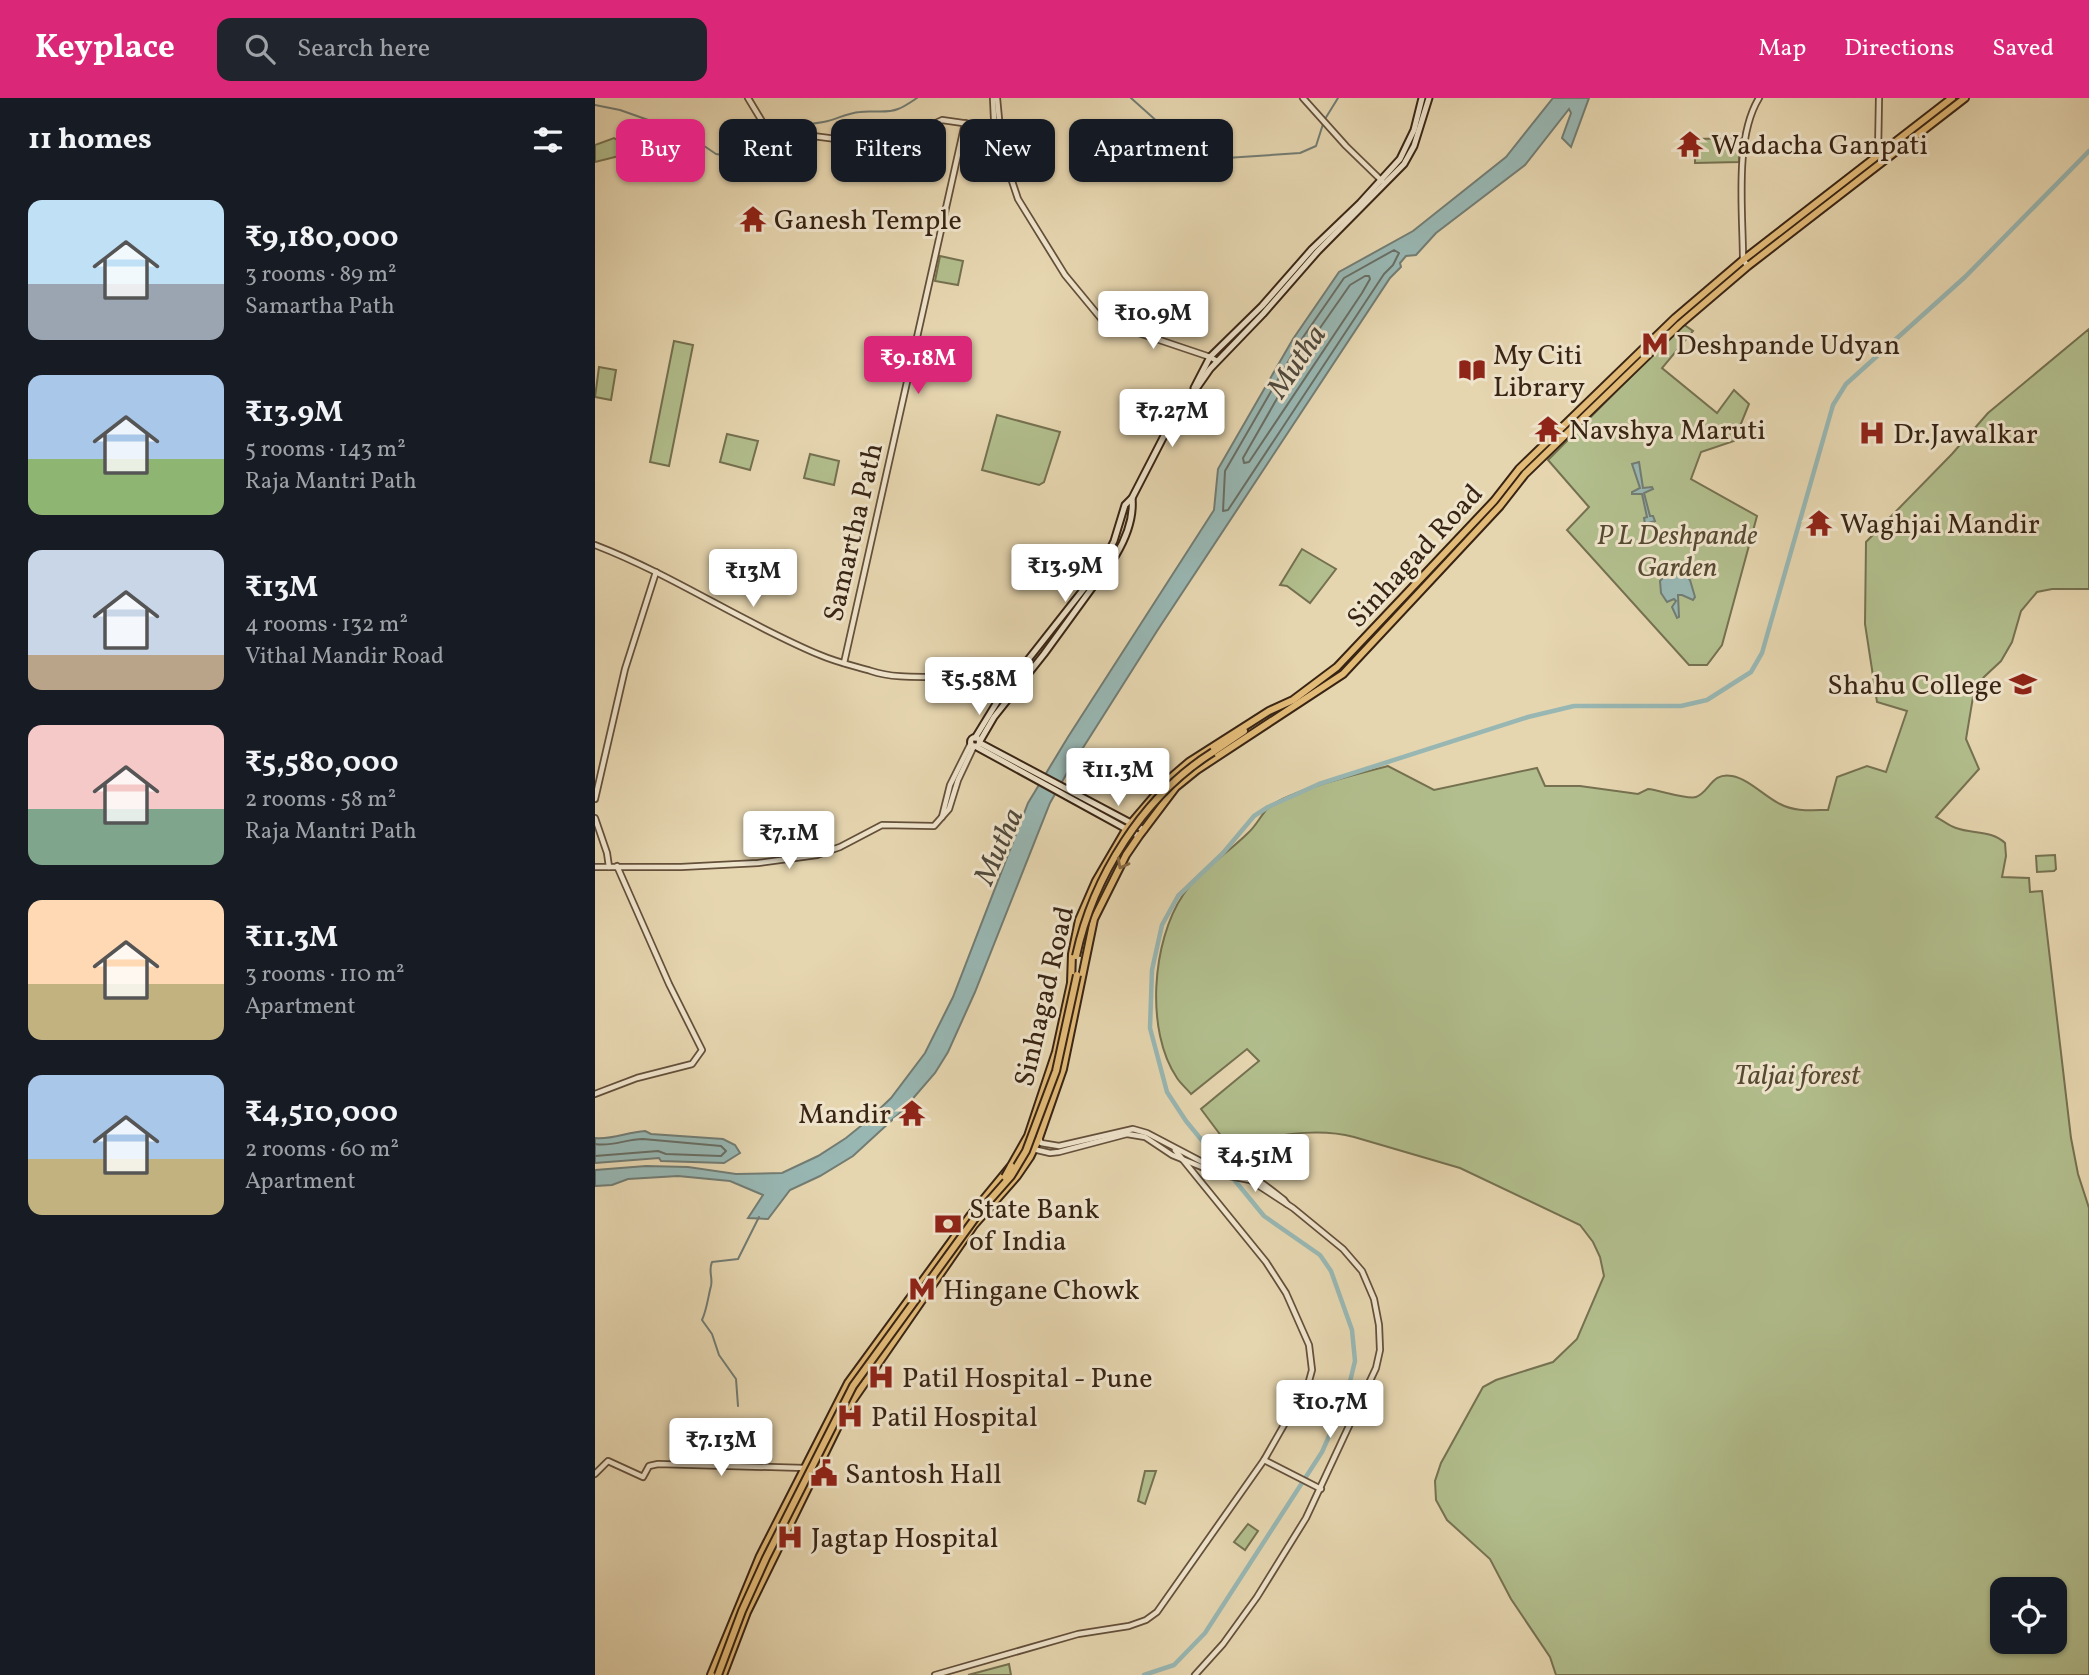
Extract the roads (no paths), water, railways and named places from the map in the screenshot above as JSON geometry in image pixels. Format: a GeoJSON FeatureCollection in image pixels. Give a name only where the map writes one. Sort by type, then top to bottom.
{"type":"FeatureCollection","features":[{"type":"Feature","properties":{"kind":"main road"},"geometry":{"type":"LineString","coordinates":[[1412,145],[1422,98]]}},
{"type":"Feature","properties":{"kind":"main road"},"geometry":{"type":"LineString","coordinates":[[976,743],[1005,689],[1101,567],[1114,541],[1125,505],[1132,498],[1166,432],[1194,390],[1412,145],[1429,98]]}},
{"type":"Feature","properties":{"kind":"main road","name":"Sinhagad Road"},"geometry":{"type":"LineString","coordinates":[[717,1675],[755,1567],[848,1383],[970,1216],[1011,1166],[1028,1136],[1055,1057],[1071,983],[1072,954],[1079,920],[1097,881],[1130,826],[1168,780],[1189,762],[1269,711],[1293,700],[1344,661],[1494,501],[1519,469],[1745,263],[1878,154],[1952,98]]}},
{"type":"Feature","properties":{"kind":"main road","name":"Sinhagad Road"},"geometry":{"type":"LineString","coordinates":[[1745,263],[1965,98]]}},
{"type":"Feature","properties":{"kind":"main road"},"geometry":{"type":"LineString","coordinates":[[1194,390],[1210,357],[1262,306],[1312,249],[1382,181]]}},
{"type":"Feature","properties":{"kind":"main road","name":"Sinhagad Road"},"geometry":{"type":"LineString","coordinates":[[717,1675],[846,1410],[974,1225],[1017,1176],[1039,1138],[1063,1069],[1094,919],[1126,855],[1183,780],[1343,674],[1556,437]]}},
{"type":"Feature","properties":{"kind":"main road"},"geometry":{"type":"LineString","coordinates":[[976,743],[1116,555],[1131,518],[1132,498]]}},
{"type":"Feature","properties":{"kind":"main road"},"geometry":{"type":"LineString","coordinates":[[1071,983],[1089,908],[1122,846],[1171,784],[1213,752],[1293,700]]}},
{"type":"Feature","properties":{"kind":"main road"},"geometry":{"type":"LineString","coordinates":[[976,743],[1142,833]]}},
{"type":"Feature","properties":{"kind":"main road"},"geometry":{"type":"LineString","coordinates":[[717,1675],[766,1558],[853,1386],[1027,1151],[1056,1071],[1077,975],[1086,953]]}},
{"type":"Feature","properties":{"kind":"main road"},"geometry":{"type":"LineString","coordinates":[[717,1675],[749,1588],[851,1385],[973,1216],[1002,1182],[1011,1166]]}},
{"type":"Feature","properties":{"kind":"street"},"geometry":{"type":"LineString","coordinates":[[748,98],[777,146],[805,135],[860,142],[884,138],[906,127],[925,128],[941,120],[960,122]]}},
{"type":"Feature","properties":{"kind":"street"},"geometry":{"type":"LineString","coordinates":[[1303,98],[1382,181]]}},
{"type":"Feature","properties":{"kind":"street"},"geometry":{"type":"LineString","coordinates":[[1745,263],[1745,135],[1759,98]]}},
{"type":"Feature","properties":{"kind":"street"},"geometry":{"type":"LineString","coordinates":[[1878,154],[1879,98]]}},
{"type":"Feature","properties":{"kind":"street"},"geometry":{"type":"LineString","coordinates":[[995,100],[999,119]]}},
{"type":"Feature","properties":{"kind":"street","name":"Samartha Path"},"geometry":{"type":"LineString","coordinates":[[845,663],[960,146]]}},
{"type":"Feature","properties":{"kind":"street"},"geometry":{"type":"LineString","coordinates":[[1012,182],[1027,215],[1065,275],[1103,321],[1217,361]]}},
{"type":"Feature","properties":{"kind":"street"},"geometry":{"type":"LineString","coordinates":[[595,545],[656,572],[745,620],[818,654],[878,674],[981,679],[1011,694]]}},
{"type":"Feature","properties":{"kind":"street"},"geometry":{"type":"LineString","coordinates":[[595,799],[625,669],[656,572]]}},
{"type":"Feature","properties":{"kind":"street"},"geometry":{"type":"LineString","coordinates":[[595,867],[651,868],[758,863],[817,855],[840,848],[882,825],[934,825],[949,809],[958,780],[976,743]]}},
{"type":"Feature","properties":{"kind":"street"},"geometry":{"type":"LineString","coordinates":[[595,818],[609,867]]}},
{"type":"Feature","properties":{"kind":"street"},"geometry":{"type":"LineString","coordinates":[[597,1091],[692,1064],[702,1050],[669,984],[617,866]]}},
{"type":"Feature","properties":{"kind":"street"},"geometry":{"type":"LineString","coordinates":[[1039,1138],[1045,1145],[1059,1146],[1133,1129],[1147,1133],[1219,1172]]}},
{"type":"Feature","properties":{"kind":"street"},"geometry":{"type":"LineString","coordinates":[[1028,1136],[1033,1150],[1059,1152],[1133,1134],[1145,1137],[1183,1160],[1219,1172],[1236,1173],[1287,1205],[1343,1249],[1362,1270],[1374,1299],[1380,1350],[1376,1368],[1320,1488],[1283,1558],[1257,1597],[1223,1644],[1195,1675]]}},
{"type":"Feature","properties":{"kind":"street"},"geometry":{"type":"LineString","coordinates":[[935,1675],[1078,1634],[1146,1620],[1166,1602],[1264,1460],[1309,1381],[1312,1370],[1309,1345],[1278,1280],[1175,1150]]}},
{"type":"Feature","properties":{"kind":"street"},"geometry":{"type":"LineString","coordinates":[[1264,1460],[1320,1488]]}},
{"type":"Feature","properties":{"kind":"street"},"geometry":{"type":"LineString","coordinates":[[595,1474],[608,1461],[641,1477],[648,1468],[657,1464],[806,1468],[817,1472]]}},
{"type":"Feature","properties":{"kind":"water","name":"Mutha"},"geometry":{"type":"Polygon","coordinates":[[[1553,98],[1589,98],[1571,147],[1562,138],[1571,113],[1569,109],[1525,165],[1436,233],[1416,255],[1406,256],[1400,263],[1401,267],[1390,278],[1157,631],[1050,803],[975,992],[948,1052],[935,1073],[903,1110],[853,1156],[790,1190],[768,1219],[748,1218],[763,1195],[730,1181],[678,1176],[628,1179],[612,1185],[595,1186],[595,1170],[646,1166],[688,1167],[736,1174],[782,1173],[818,1156],[846,1138],[891,1098],[925,1053],[953,997],[1028,803],[1214,510],[1218,469],[1293,339],[1339,272],[1413,231],[1506,157],[1553,98]]]}},
{"type":"Feature","properties":{"kind":"water"},"geometry":{"type":"Polygon","coordinates":[[[1639,462],[1643,488],[1653,489],[1644,493],[1650,516],[1653,516],[1655,521],[1645,524],[1644,518],[1647,517],[1642,494],[1632,494],[1640,488],[1632,464],[1639,462]]]}},
{"type":"Feature","properties":{"kind":"water"},"geometry":{"type":"Polygon","coordinates":[[[1682,571],[1690,580],[1695,597],[1693,600],[1678,595],[1677,618],[1672,607],[1676,601],[1674,599],[1667,602],[1661,593],[1660,581],[1667,573],[1672,576],[1682,571]]]}},
{"type":"Feature","properties":{"kind":"water"},"geometry":{"type":"Polygon","coordinates":[[[645,1131],[651,1134],[723,1139],[735,1145],[740,1153],[724,1163],[661,1161],[659,1158],[595,1163],[595,1138],[645,1131]]]}},
{"type":"Feature","properties":{"kind":"waterway"},"geometry":{"type":"LineString","coordinates":[[595,105],[620,110],[685,133],[716,154],[723,155],[754,148],[770,133],[788,126],[818,123],[856,113],[884,112],[903,107],[917,98]]}},
{"type":"Feature","properties":{"kind":"waterway"},"geometry":{"type":"LineString","coordinates":[[1131,98],[1169,132],[1211,159],[1300,153],[1316,146],[1323,124]]}},
{"type":"Feature","properties":{"kind":"waterway"},"geometry":{"type":"LineString","coordinates":[[1325,119],[1338,98]]}},
{"type":"Feature","properties":{"kind":"waterway"},"geometry":{"type":"LineString","coordinates":[[1144,1675],[1174,1665],[1205,1633],[1322,1452],[1346,1398],[1355,1361],[1352,1330],[1331,1271],[1320,1255],[1264,1216],[1186,1121],[1167,1092],[1150,1028],[1152,970],[1162,925],[1178,896],[1223,853],[1254,816],[1319,784],[1528,717],[1574,706],[1681,706],[1707,700],[1751,672],[1762,653],[1833,405],[1846,384],[1965,277],[2089,151]]}},
{"type":"Feature","properties":{"kind":"waterway"},"geometry":{"type":"LineString","coordinates":[[738,1406],[736,1379],[719,1355],[712,1334],[702,1320],[711,1286],[712,1262],[738,1259],[759,1217]]}},
{"type":"Feature","properties":{"kind":"place","name":"Wadacha Ganpati"},"geometry":{"type":"Point","coordinates":[1690,144]}},
{"type":"Feature","properties":{"kind":"place","name":"Ganesh Temple"},"geometry":{"type":"Point","coordinates":[753,219]}},
{"type":"Feature","properties":{"kind":"place","name":"Deshpande Udyan"},"geometry":{"type":"Point","coordinates":[1655,344]}},
{"type":"Feature","properties":{"kind":"place","name":"My Citi Library"},"geometry":{"type":"Point","coordinates":[1472,370]}},
{"type":"Feature","properties":{"kind":"place","name":"Navshya Maruti"},"geometry":{"type":"Point","coordinates":[1548,429]}},
{"type":"Feature","properties":{"kind":"place","name":"Dr.Jawalkar"},"geometry":{"type":"Point","coordinates":[1872,433]}},
{"type":"Feature","properties":{"kind":"place","name":"Waghjai Mandir"},"geometry":{"type":"Point","coordinates":[1819,523]}},
{"type":"Feature","properties":{"kind":"place","name":"Shahu College"},"geometry":{"type":"Point","coordinates":[2023,684]}},
{"type":"Feature","properties":{"kind":"place","name":"Mandir"},"geometry":{"type":"Point","coordinates":[912,1113]}},
{"type":"Feature","properties":{"kind":"place","name":"State Bank of India"},"geometry":{"type":"Point","coordinates":[948,1224]}},
{"type":"Feature","properties":{"kind":"place","name":"Hingane Chowk"},"geometry":{"type":"Point","coordinates":[922,1289]}},
{"type":"Feature","properties":{"kind":"place","name":"Patil Hospital - Pune"},"geometry":{"type":"Point","coordinates":[881,1377]}},
{"type":"Feature","properties":{"kind":"place","name":"Patil Hospital"},"geometry":{"type":"Point","coordinates":[850,1416]}},
{"type":"Feature","properties":{"kind":"place","name":"Santosh Hall"},"geometry":{"type":"Point","coordinates":[824,1473]}},
{"type":"Feature","properties":{"kind":"place","name":"Jagtap Hospital"},"geometry":{"type":"Point","coordinates":[790,1537]}},
{"type":"Feature","properties":{"kind":"park label","name":"P L Deshpande Garden"},"geometry":{"type":"Point","coordinates":[1677,550]}},
{"type":"Feature","properties":{"kind":"park label","name":"Taljai forest"},"geometry":{"type":"Point","coordinates":[1797,1074]}}]}
